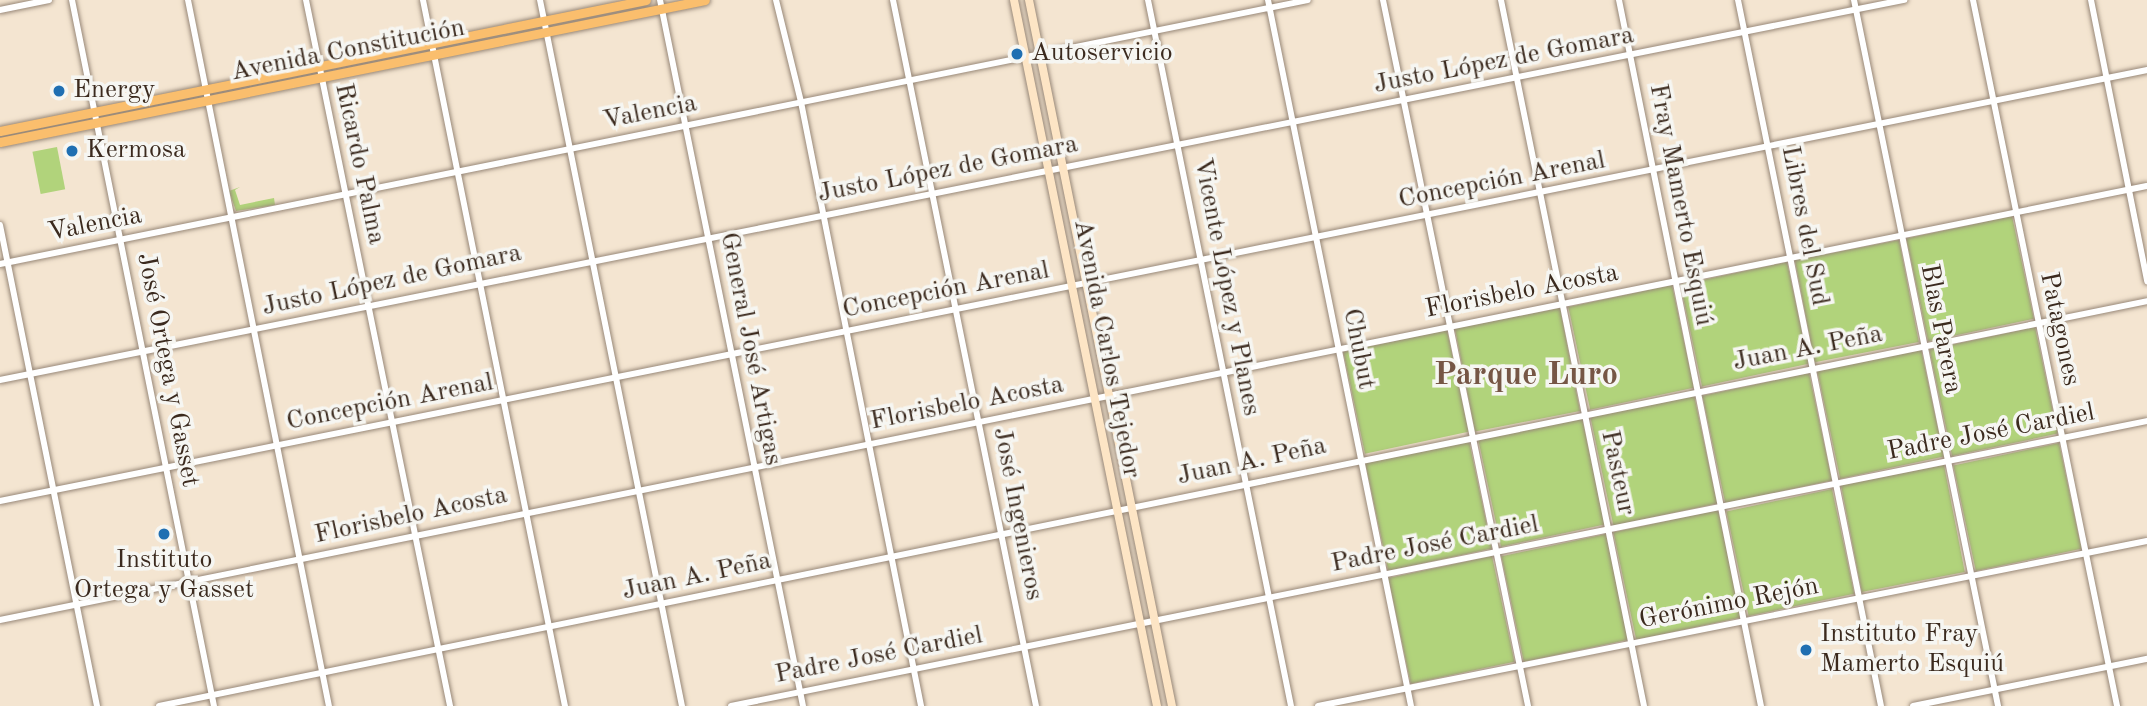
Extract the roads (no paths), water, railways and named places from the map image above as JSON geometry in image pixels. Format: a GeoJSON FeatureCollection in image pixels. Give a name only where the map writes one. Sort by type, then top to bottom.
{"type":"FeatureCollection","features":[{"type":"Feature","properties":{"kind":"main road","name":"Avenida Constitución"},"geometry":{"type":"LineString","coordinates":[[0,131],[646,0]]}},
{"type":"Feature","properties":{"kind":"main road","name":"Avenida Constitución"},"geometry":{"type":"LineString","coordinates":[[0,142],[547,32],[661,4],[705,0]]}},
{"type":"Feature","properties":{"kind":"main road","name":"Avenida Carlos Tejedor"},"geometry":{"type":"LineString","coordinates":[[1014,0],[1157,706]]}},
{"type":"Feature","properties":{"kind":"main road","name":"Avenida Carlos Tejedor"},"geometry":{"type":"LineString","coordinates":[[1029,0],[1172,706]]}},
{"type":"Feature","properties":{"kind":"street"},"geometry":{"type":"LineString","coordinates":[[0,10],[48,0]]}},
{"type":"Feature","properties":{"kind":"street","name":"José Ortega y Gasset"},"geometry":{"type":"LineString","coordinates":[[72,0],[214,706]]}},
{"type":"Feature","properties":{"kind":"street"},"geometry":{"type":"LineString","coordinates":[[188,0],[329,706]]}},
{"type":"Feature","properties":{"kind":"street","name":"Ricardo Palma"},"geometry":{"type":"LineString","coordinates":[[306,0],[450,706]]}},
{"type":"Feature","properties":{"kind":"street"},"geometry":{"type":"LineString","coordinates":[[423,0],[565,706]]}},
{"type":"Feature","properties":{"kind":"street"},"geometry":{"type":"LineString","coordinates":[[540,0],[682,706]]}},
{"type":"Feature","properties":{"kind":"street"},"geometry":{"type":"LineString","coordinates":[[776,0],[801,102],[921,706]]}},
{"type":"Feature","properties":{"kind":"street","name":"José Ingenieros"},"geometry":{"type":"LineString","coordinates":[[893,0],[1036,706]]}},
{"type":"Feature","properties":{"kind":"street","name":"Vicente López y Planes"},"geometry":{"type":"LineString","coordinates":[[1148,0],[1291,706]]}},
{"type":"Feature","properties":{"kind":"street","name":"Valencia"},"geometry":{"type":"LineString","coordinates":[[4,263],[1155,31],[1269,4],[1308,0]]}},
{"type":"Feature","properties":{"kind":"street"},"geometry":{"type":"LineString","coordinates":[[1383,0],[1528,706]]}},
{"type":"Feature","properties":{"kind":"street","name":"Pasteur"},"geometry":{"type":"LineString","coordinates":[[1501,0],[1644,706]]}},
{"type":"Feature","properties":{"kind":"street","name":"Fray Mamerto Esquiú"},"geometry":{"type":"LineString","coordinates":[[1619,0],[1761,706]]}},
{"type":"Feature","properties":{"kind":"street","name":"Libres del Sud"},"geometry":{"type":"LineString","coordinates":[[1738,0],[1881,706]]}},
{"type":"Feature","properties":{"kind":"street","name":"Blas Parera"},"geometry":{"type":"LineString","coordinates":[[1854,0],[1998,706]]}},
{"type":"Feature","properties":{"kind":"street","name":"Justo López de Gomara"},"geometry":{"type":"LineString","coordinates":[[0,380],[1048,168],[1178,146],[1904,0]]}},
{"type":"Feature","properties":{"kind":"street","name":"Patagones"},"geometry":{"type":"LineString","coordinates":[[1973,0],[2117,706]]}},
{"type":"Feature","properties":{"kind":"street"},"geometry":{"type":"LineString","coordinates":[[2091,0],[2147,281]]}},
{"type":"Feature","properties":{"kind":"street","name":"General José Artigas"},"geometry":{"type":"LineString","coordinates":[[661,4],[803,706]]}},
{"type":"Feature","properties":{"kind":"street","name":"Chubut"},"geometry":{"type":"LineString","coordinates":[[1269,4],[1411,706]]}},
{"type":"Feature","properties":{"kind":"street","name":"Concepción Arenal"},"geometry":{"type":"LineString","coordinates":[[0,501],[2147,70]]}},
{"type":"Feature","properties":{"kind":"street","name":"Florisbelo Acosta"},"geometry":{"type":"LineString","coordinates":[[0,620],[2147,186]]}},
{"type":"Feature","properties":{"kind":"street"},"geometry":{"type":"LineString","coordinates":[[0,225],[4,263],[30,373],[97,706]]}},
{"type":"Feature","properties":{"kind":"street","name":"Juan A. Peña"},"geometry":{"type":"LineString","coordinates":[[159,706],[1118,511],[1246,482],[2147,301]]}},
{"type":"Feature","properties":{"kind":"street","name":"Padre José Cardiel"},"geometry":{"type":"LineString","coordinates":[[731,706],[2147,421]]}},
{"type":"Feature","properties":{"kind":"street","name":"Gerónimo Rejón"},"geometry":{"type":"LineString","coordinates":[[1318,706],[2147,541]]}},
{"type":"Feature","properties":{"kind":"street"},"geometry":{"type":"LineString","coordinates":[[1913,706],[2147,659]]}},
{"type":"Feature","properties":{"kind":"place","name":"Autoservicio"},"geometry":{"type":"Point","coordinates":[1017,54]}},
{"type":"Feature","properties":{"kind":"place","name":"Energy"},"geometry":{"type":"Point","coordinates":[59,91]}},
{"type":"Feature","properties":{"kind":"place","name":"Kermosa"},"geometry":{"type":"Point","coordinates":[72,151]}},
{"type":"Feature","properties":{"kind":"place","name":"Instituto Ortega y Gasset"},"geometry":{"type":"Point","coordinates":[164,534]}},
{"type":"Feature","properties":{"kind":"place","name":"Instituto Fray Mamerto Esquiú"},"geometry":{"type":"Point","coordinates":[1806,650]}},
{"type":"Feature","properties":{"kind":"district","name":"Parque Luro"},"geometry":{"type":"Point","coordinates":[1526,376]}}]}
